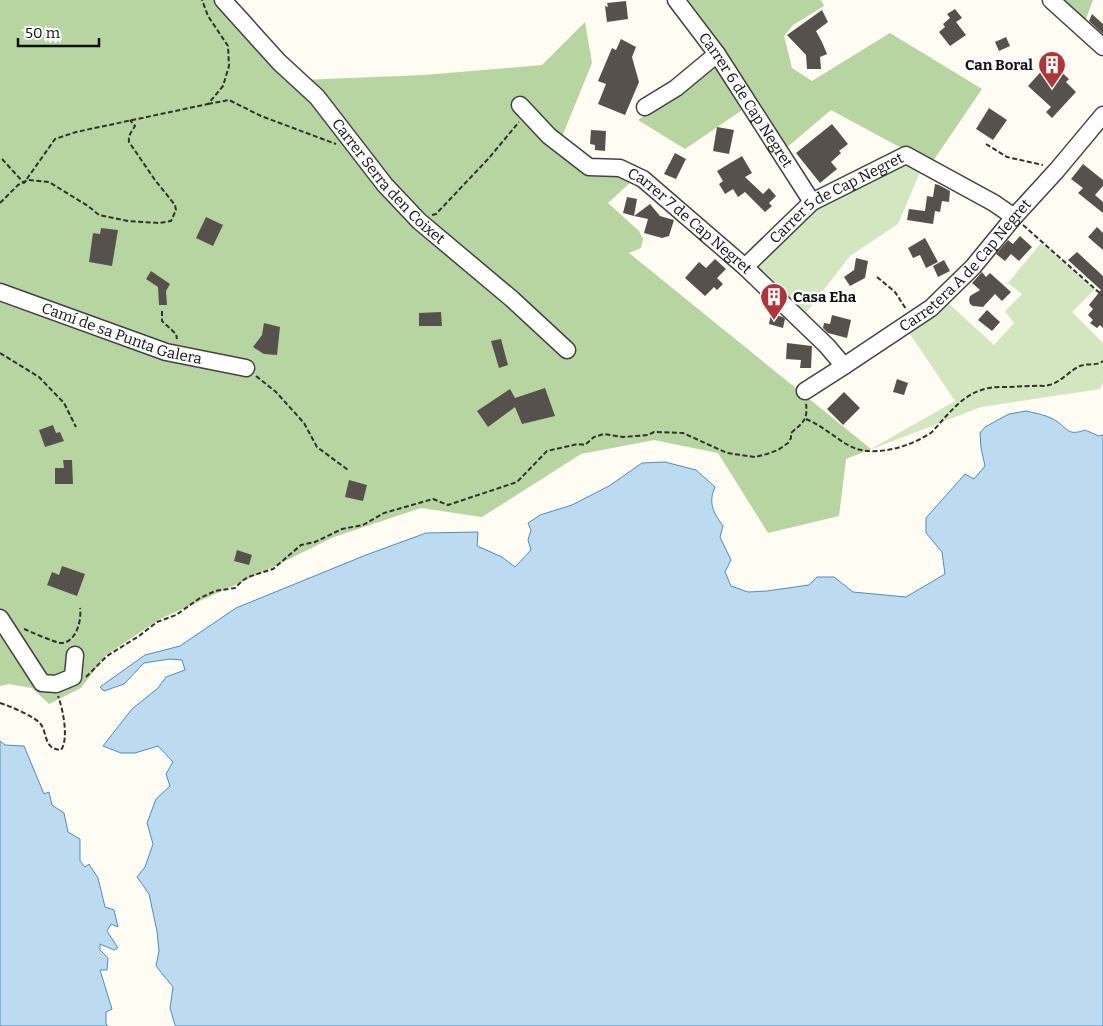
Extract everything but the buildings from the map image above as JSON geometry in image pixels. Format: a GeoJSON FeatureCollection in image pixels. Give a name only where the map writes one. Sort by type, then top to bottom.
{"type":"FeatureCollection","features":[{"type":"Feature","properties":{"kind":"street","name":"Carrer Serra den Coixet"},"geometry":{"type":"LineString","coordinates":[[223,0],[279,62],[317,98],[385,185],[419,221],[512,299],[567,350]]}},
{"type":"Feature","properties":{"kind":"street","name":"Carrer 6 de Cap Negret"},"geometry":{"type":"LineString","coordinates":[[676,0],[717,54],[812,202]]}},
{"type":"Feature","properties":{"kind":"street"},"geometry":{"type":"LineString","coordinates":[[1051,0],[1103,47]]}},
{"type":"Feature","properties":{"kind":"street"},"geometry":{"type":"LineString","coordinates":[[645,107],[676,88],[717,54]]}},
{"type":"Feature","properties":{"kind":"street","name":"Carrer 7 de Cap Negret"},"geometry":{"type":"LineString","coordinates":[[520,105],[549,136],[589,167],[620,168],[643,179],[745,267],[827,346],[844,366]]}},
{"type":"Feature","properties":{"kind":"street","name":"Carretera A de Cap Negret"},"geometry":{"type":"LineString","coordinates":[[805,391],[931,308],[973,267],[1014,217],[1101,123]]}},
{"type":"Feature","properties":{"kind":"street","name":"Carrer 5 de Cap Negret"},"geometry":{"type":"LineString","coordinates":[[745,267],[812,202],[906,155],[994,203],[1014,217]]}},
{"type":"Feature","properties":{"kind":"street","name":"Camí de sa Punta Galera"},"geometry":{"type":"LineString","coordinates":[[0,292],[166,352],[246,368]]}},
{"type":"Feature","properties":{"kind":"street"},"geometry":{"type":"LineString","coordinates":[[0,618],[42,683],[56,684],[73,677],[75,655]]}},
{"type":"Feature","properties":{"kind":"path"},"geometry":{"type":"LineString","coordinates":[[202,0],[208,16],[228,46],[229,66],[223,86],[208,104]]}},
{"type":"Feature","properties":{"kind":"path"},"geometry":{"type":"LineString","coordinates":[[24,183],[55,139],[76,132],[228,100],[261,116],[361,154]]}},
{"type":"Feature","properties":{"kind":"path"},"geometry":{"type":"LineString","coordinates":[[419,221],[436,214],[489,158],[521,120],[520,105]]}},
{"type":"Feature","properties":{"kind":"path"},"geometry":{"type":"LineString","coordinates":[[0,203],[18,185],[28,180],[49,182],[99,215],[128,221],[159,223],[172,221],[176,210],[175,205],[129,142],[130,135],[135,126],[130,120]]}},
{"type":"Feature","properties":{"kind":"path"},"geometry":{"type":"LineString","coordinates":[[986,144],[1007,157],[1057,170]]}},
{"type":"Feature","properties":{"kind":"path"},"geometry":{"type":"LineString","coordinates":[[2,159],[24,183]]}},
{"type":"Feature","properties":{"kind":"path"},"geometry":{"type":"LineString","coordinates":[[1014,217],[1103,296]]}},
{"type":"Feature","properties":{"kind":"path"},"geometry":{"type":"LineString","coordinates":[[877,277],[896,292],[906,309],[907,324]]}},
{"type":"Feature","properties":{"kind":"path"},"geometry":{"type":"LineString","coordinates":[[162,311],[162,321],[176,334],[178,354]]}},
{"type":"Feature","properties":{"kind":"path"},"geometry":{"type":"LineString","coordinates":[[0,353],[39,377],[64,404],[76,427]]}},
{"type":"Feature","properties":{"kind":"path"},"geometry":{"type":"LineString","coordinates":[[107,656],[140,636],[158,622],[176,615],[200,598],[215,591],[235,588],[242,581],[272,569],[301,545],[315,542],[342,529],[363,525],[384,513],[433,499],[448,505],[517,482],[547,451],[578,444],[585,445],[594,437],[604,434],[623,437],[648,436],[654,432],[683,433],[728,453],[755,457],[778,450],[788,442],[791,434],[806,419],[854,448],[866,451],[882,451],[911,443],[927,436],[955,406],[980,390],[991,387],[1049,385],[1065,377],[1078,366],[1083,364],[1099,364],[1103,361]]}},
{"type":"Feature","properties":{"kind":"path"},"geometry":{"type":"LineString","coordinates":[[246,368],[276,392],[304,423],[317,447],[348,470]]}},
{"type":"Feature","properties":{"kind":"path"},"geometry":{"type":"LineString","coordinates":[[16,626],[61,643],[68,641],[78,629],[81,614],[80,608]]}},
{"type":"Feature","properties":{"kind":"path"},"geometry":{"type":"LineString","coordinates":[[0,703],[19,710],[38,722],[47,742],[52,748],[61,750],[64,746],[65,734],[56,684]]}},
{"type":"Feature","properties":{"kind":"green space"},"geometry":{"type":"Polygon","coordinates":[[[0,0],[225,0],[301,80],[424,75],[542,65],[585,22],[592,63],[557,149],[632,181],[608,203],[639,231],[643,239],[641,248],[629,253],[871,449],[846,459],[839,516],[768,533],[718,453],[654,440],[581,454],[482,517],[421,508],[334,537],[160,619],[106,655],[81,688],[49,704],[32,688],[9,684],[0,686],[0,0]]]}},
{"type":"Feature","properties":{"kind":"green space"},"geometry":{"type":"Polygon","coordinates":[[[685,0],[821,0],[824,6],[793,25],[784,36],[792,68],[812,81],[890,33],[982,89],[931,164],[831,110],[785,149],[754,102],[685,149],[638,120],[727,59],[685,0]]]}},
{"type":"Feature","properties":{"kind":"green space"},"geometry":{"type":"Polygon","coordinates":[[[1057,0],[1093,0],[1084,24],[1057,0]]]}},
{"type":"Feature","properties":{"kind":"green space"},"geometry":{"type":"Polygon","coordinates":[[[909,163],[921,170],[898,224],[850,256],[802,318],[751,268],[810,211],[901,164],[909,163]]]}},
{"type":"Feature","properties":{"kind":"green space"},"geometry":{"type":"Polygon","coordinates":[[[1041,243],[1095,289],[1072,312],[1103,343],[1103,383],[1100,389],[981,407],[846,459],[871,449],[955,401],[908,331],[947,302],[994,345],[1014,323],[1005,311],[1022,294],[1008,283],[1041,243]]]}},
{"type":"Feature","properties":{"kind":"water"},"geometry":{"type":"Polygon","coordinates":[[[1026,411],[1050,418],[1070,432],[1085,430],[1099,436],[1103,435],[1103,1026],[175,1025],[170,1008],[173,987],[156,966],[159,951],[157,931],[149,894],[137,877],[145,867],[153,844],[147,823],[156,799],[170,786],[166,774],[173,762],[158,746],[135,753],[121,753],[103,746],[132,709],[158,688],[166,677],[185,670],[182,660],[170,659],[144,663],[124,684],[104,691],[100,687],[145,655],[180,646],[236,608],[366,555],[426,533],[478,532],[477,546],[502,557],[515,567],[531,550],[528,540],[531,530],[528,523],[540,515],[572,505],[609,486],[642,463],[665,462],[696,470],[715,487],[712,503],[714,512],[723,526],[720,537],[731,560],[725,572],[731,586],[748,592],[767,591],[809,585],[817,577],[834,577],[853,592],[906,597],[945,574],[942,552],[926,533],[926,518],[965,474],[974,479],[985,466],[980,433],[985,427],[1009,414],[1026,411]]]}},
{"type":"Feature","properties":{"kind":"water"},"geometry":{"type":"Polygon","coordinates":[[[0,741],[5,745],[24,746],[44,794],[49,792],[52,805],[64,813],[68,832],[80,839],[80,861],[85,867],[89,864],[98,878],[105,907],[114,910],[118,927],[111,924],[107,931],[118,948],[114,950],[100,944],[100,950],[108,958],[107,970],[100,970],[112,1009],[106,1012],[106,1024],[108,1026],[0,1026],[0,741]]]}},
{"type":"Feature","properties":{"kind":"place","name":"Can Boral"},"geometry":{"type":"Point","coordinates":[1052,89]}},
{"type":"Feature","properties":{"kind":"place","name":"Casa Eha"},"geometry":{"type":"Point","coordinates":[774,321]}}]}
